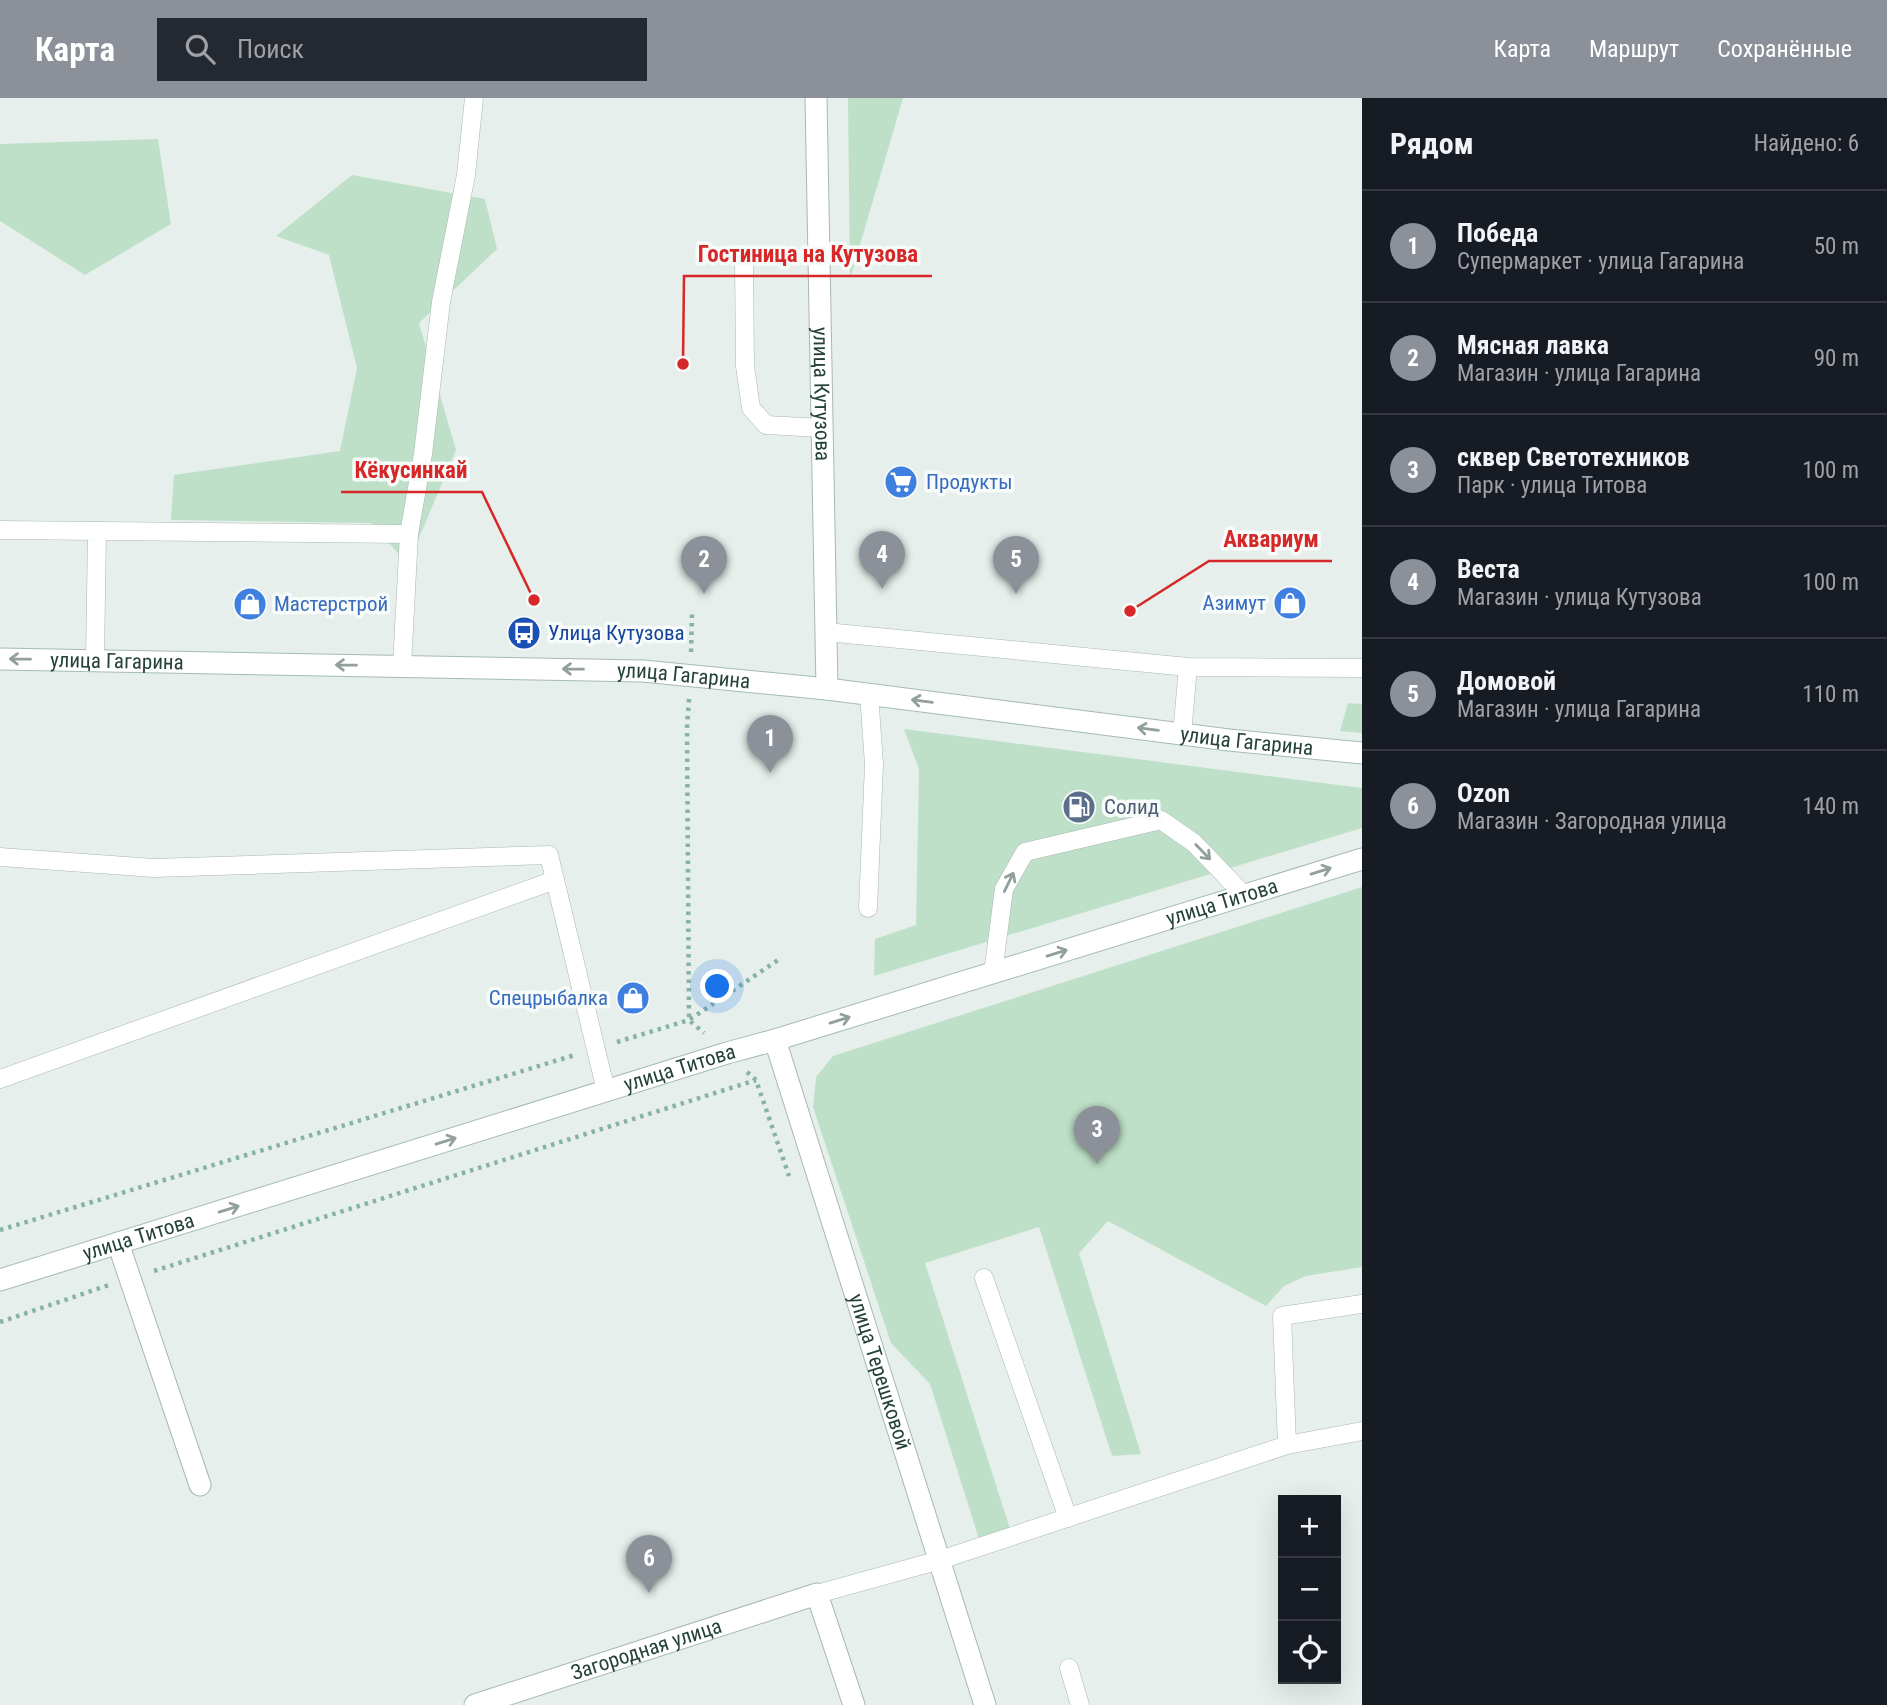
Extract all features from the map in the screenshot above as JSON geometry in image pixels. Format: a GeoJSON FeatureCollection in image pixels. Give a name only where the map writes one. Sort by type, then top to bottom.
{"type":"FeatureCollection","features":[{"type":"Feature","properties":{"kind":"main road","name":"улица Кутузова"},"geometry":{"type":"LineString","coordinates":[[816,98],[827,688]]}},
{"type":"Feature","properties":{"kind":"main road","name":"улица Гагарина"},"geometry":{"type":"LineString","coordinates":[[0,659],[690,674],[827,688],[1182,734],[1362,753]]}},
{"type":"Feature","properties":{"kind":"main road","name":"улица Титова"},"geometry":{"type":"LineString","coordinates":[[0,1280],[727,1053],[1362,859]]}},
{"type":"Feature","properties":{"kind":"main road","name":"улица Терешковой"},"geometry":{"type":"LineString","coordinates":[[775,1040],[985,1705]]}},
{"type":"Feature","properties":{"kind":"main road"},"geometry":{"type":"LineString","coordinates":[[118,1243],[200,1485]]}},
{"type":"Feature","properties":{"kind":"main road"},"geometry":{"type":"LineString","coordinates":[[817,1594],[854,1705]]}},
{"type":"Feature","properties":{"kind":"main road","name":"Загородная улица"},"geometry":{"type":"LineString","coordinates":[[475,1705],[817,1594]]}},
{"type":"Feature","properties":{"kind":"lane"},"geometry":{"type":"LineString","coordinates":[[402,666],[409,534],[423,454],[441,302],[466,175],[474,98]]}},
{"type":"Feature","properties":{"kind":"lane"},"geometry":{"type":"LineString","coordinates":[[744,262],[745,366],[751,408],[766,425],[822,428]]}},
{"type":"Feature","properties":{"kind":"lane"},"geometry":{"type":"LineString","coordinates":[[0,530],[409,534]]}},
{"type":"Feature","properties":{"kind":"lane"},"geometry":{"type":"LineString","coordinates":[[95,660],[97,531]]}},
{"type":"Feature","properties":{"kind":"lane"},"geometry":{"type":"LineString","coordinates":[[826,632],[1188,667],[1362,668]]}},
{"type":"Feature","properties":{"kind":"lane"},"geometry":{"type":"LineString","coordinates":[[1182,734],[1188,667]]}},
{"type":"Feature","properties":{"kind":"lane"},"geometry":{"type":"LineString","coordinates":[[868,908],[874,764],[869,694]]}},
{"type":"Feature","properties":{"kind":"lane"},"geometry":{"type":"LineString","coordinates":[[993,972],[1004,889],[1025,852],[1161,820],[1194,843],[1244,895]]}},
{"type":"Feature","properties":{"kind":"lane"},"geometry":{"type":"LineString","coordinates":[[0,857],[154,868],[549,855],[606,1091]]}},
{"type":"Feature","properties":{"kind":"lane"},"geometry":{"type":"LineString","coordinates":[[0,1079],[555,880]]}},
{"type":"Feature","properties":{"kind":"lane"},"geometry":{"type":"LineString","coordinates":[[984,1278],[1068,1518]]}},
{"type":"Feature","properties":{"kind":"lane"},"geometry":{"type":"LineString","coordinates":[[1287,1446],[1282,1316],[1362,1304]]}},
{"type":"Feature","properties":{"kind":"lane","name":"Загородная улица"},"geometry":{"type":"LineString","coordinates":[[817,1594],[940,1560],[1287,1446],[1362,1431]]}},
{"type":"Feature","properties":{"kind":"lane"},"geometry":{"type":"LineString","coordinates":[[1069,1668],[1080,1705]]}},
{"type":"Feature","properties":{"kind":"path"},"geometry":{"type":"LineString","coordinates":[[689,1020],[687,728],[692,613]]}},
{"type":"Feature","properties":{"kind":"path"},"geometry":{"type":"LineString","coordinates":[[0,1230],[689,1020],[781,958]]}},
{"type":"Feature","properties":{"kind":"path"},"geometry":{"type":"LineString","coordinates":[[0,1322],[130,1278],[785,1070]]}},
{"type":"Feature","properties":{"kind":"green space"},"geometry":{"type":"Polygon","coordinates":[[[848,98],[903,98],[850,279],[848,98]]]}},
{"type":"Feature","properties":{"kind":"green space"},"geometry":{"type":"Polygon","coordinates":[[[158,139],[171,224],[85,275],[0,221],[0,144],[158,139]]]}},
{"type":"Feature","properties":{"kind":"green space"},"geometry":{"type":"Polygon","coordinates":[[[352,175],[485,199],[497,249],[419,323],[456,450],[408,564],[371,523],[171,520],[174,475],[340,451],[357,368],[329,255],[276,236],[352,175]]]}},
{"type":"Feature","properties":{"kind":"green space"},"geometry":{"type":"Polygon","coordinates":[[[1348,703],[1362,704],[1362,733],[1340,731],[1348,703]]]}},
{"type":"Feature","properties":{"kind":"green space"},"geometry":{"type":"Polygon","coordinates":[[[904,729],[1362,788],[1362,828],[874,976],[875,939],[916,925],[919,769],[904,729]]]}},
{"type":"Feature","properties":{"kind":"green space"},"geometry":{"type":"Polygon","coordinates":[[[1362,887],[1362,1267],[1306,1276],[1284,1286],[1266,1306],[1108,1221],[1079,1253],[1141,1454],[1112,1456],[1039,1227],[925,1263],[1011,1532],[980,1542],[930,1384],[891,1343],[813,1107],[816,1077],[833,1056],[1362,887]]]}},
{"type":"Feature","properties":{"kind":"place","name":"Гостиница на Кутузова"},"geometry":{"type":"Point","coordinates":[683,364]}},
{"type":"Feature","properties":{"kind":"place","name":"Продукты"},"geometry":{"type":"Point","coordinates":[901,482]}},
{"type":"Feature","properties":{"kind":"place","name":"Веста"},"geometry":{"type":"Point","coordinates":[882,589]}},
{"type":"Feature","properties":{"kind":"place","name":"Мясная лавка"},"geometry":{"type":"Point","coordinates":[704,594]}},
{"type":"Feature","properties":{"kind":"place","name":"Домовой"},"geometry":{"type":"Point","coordinates":[1016,594]}},
{"type":"Feature","properties":{"kind":"place","name":"Кёкусинкай"},"geometry":{"type":"Point","coordinates":[534,600]}},
{"type":"Feature","properties":{"kind":"place","name":"Азимут"},"geometry":{"type":"Point","coordinates":[1290,603]}},
{"type":"Feature","properties":{"kind":"place","name":"Мастерстрой"},"geometry":{"type":"Point","coordinates":[250,604]}},
{"type":"Feature","properties":{"kind":"place","name":"Аквариум"},"geometry":{"type":"Point","coordinates":[1130,611]}},
{"type":"Feature","properties":{"kind":"place","name":"Улица Кутузова"},"geometry":{"type":"Point","coordinates":[524,633]}},
{"type":"Feature","properties":{"kind":"place","name":"Победа"},"geometry":{"type":"Point","coordinates":[770,773]}},
{"type":"Feature","properties":{"kind":"place","name":"Солид"},"geometry":{"type":"Point","coordinates":[1079,807]}},
{"type":"Feature","properties":{"kind":"place","name":"Спецрыбалка"},"geometry":{"type":"Point","coordinates":[633,998]}},
{"type":"Feature","properties":{"kind":"place","name":"сквер Светотехников"},"geometry":{"type":"Point","coordinates":[1097,1164]}},
{"type":"Feature","properties":{"kind":"place","name":"Ozon"},"geometry":{"type":"Point","coordinates":[649,1593]}}]}
